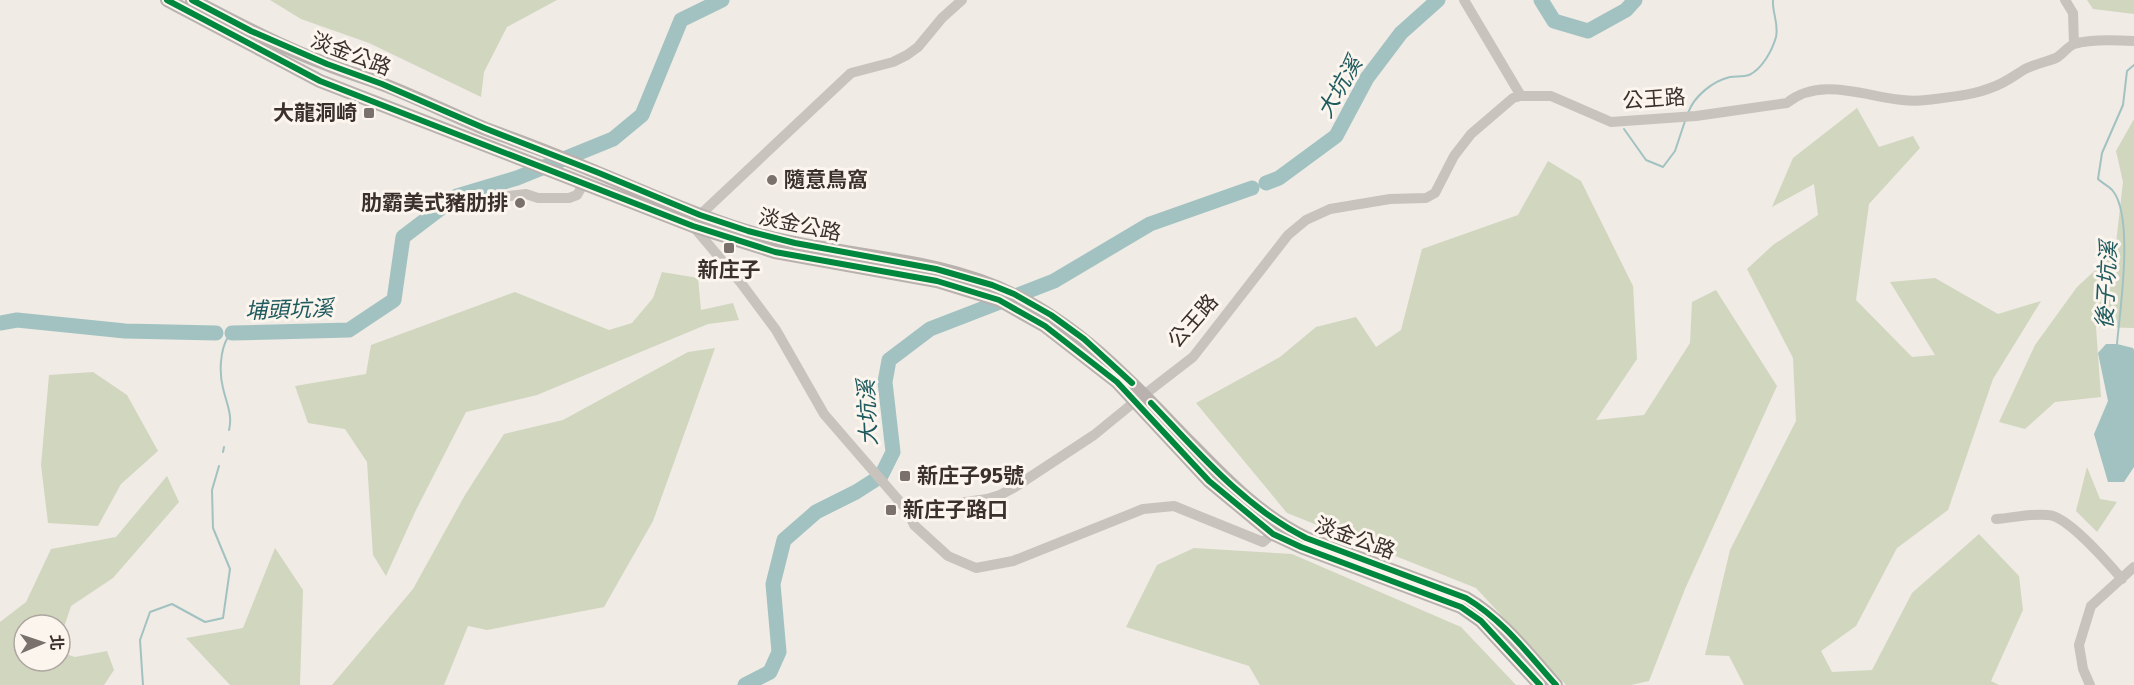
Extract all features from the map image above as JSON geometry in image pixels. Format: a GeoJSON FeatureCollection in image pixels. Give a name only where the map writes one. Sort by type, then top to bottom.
{"type":"FeatureCollection","features":[{"type":"Feature","properties":{"kind":"main road","name":"淡金公路"},"geometry":{"type":"LineString","coordinates":[[167,0],[320,81],[579,181],[697,221],[780,240],[936,268],[1027,308],[1084,339],[1149,408],[1277,530],[1301,547],[1461,607],[1481,621],[1540,685]]}},
{"type":"Feature","properties":{"kind":"main road","name":"淡金公路"},"geometry":{"type":"LineString","coordinates":[[192,0],[251,31],[327,64],[382,84],[484,128],[599,173],[697,221]]}},
{"type":"Feature","properties":{"kind":"main road","name":"淡金公路"},"geometry":{"type":"LineString","coordinates":[[1277,530],[1306,538],[1444,588],[1473,602],[1507,630],[1556,685]]}},
{"type":"Feature","properties":{"kind":"street"},"geometry":{"type":"LineString","coordinates":[[962,0],[942,18],[918,47],[907,55],[893,62],[851,74],[697,221],[776,330],[824,414],[907,510],[914,525],[948,556],[976,568],[1013,561],[1143,509],[1173,506],[1263,542],[1277,530]]}},
{"type":"Feature","properties":{"kind":"street"},"geometry":{"type":"LineString","coordinates":[[1464,0],[1521,96]]}},
{"type":"Feature","properties":{"kind":"street"},"geometry":{"type":"LineString","coordinates":[[2065,0],[2073,13],[2074,44]]}},
{"type":"Feature","properties":{"kind":"street","name":"公王路"},"geometry":{"type":"LineString","coordinates":[[1149,390],[1193,357],[1288,235],[1306,220],[1330,209],[1390,199],[1426,198],[1435,193],[1454,156],[1471,134],[1513,98],[1551,96],[1611,122],[1678,118],[1787,104],[1794,98],[1809,92],[1834,90],[1854,90],[1898,100],[1924,100],[1972,94],[1996,86],[2026,69],[2057,57],[2074,44],[2109,40],[2134,41]]}},
{"type":"Feature","properties":{"kind":"street"},"geometry":{"type":"LineString","coordinates":[[501,197],[526,194],[538,198],[570,198],[577,195],[579,181]]}},
{"type":"Feature","properties":{"kind":"street"},"geometry":{"type":"LineString","coordinates":[[907,510],[987,499],[1015,488],[1094,435],[1132,404]]}},
{"type":"Feature","properties":{"kind":"street"},"geometry":{"type":"LineString","coordinates":[[1996,519],[2049,514],[2059,518],[2096,548],[2122,579]]}},
{"type":"Feature","properties":{"kind":"street"},"geometry":{"type":"LineString","coordinates":[[2090,685],[2083,669],[2079,645],[2091,606],[2134,567]]}},
{"type":"Feature","properties":{"kind":"green space"},"geometry":{"type":"Polygon","coordinates":[[[270,0],[557,0],[507,27],[484,72],[481,97],[369,43],[301,19],[270,0]]]}},
{"type":"Feature","properties":{"kind":"green space"},"geometry":{"type":"Polygon","coordinates":[[[2087,0],[2134,0],[2134,14],[2093,9],[2087,0]]]}},
{"type":"Feature","properties":{"kind":"green space"},"geometry":{"type":"Polygon","coordinates":[[[1857,108],[1879,147],[1913,136],[1920,148],[1869,204],[1856,300],[1912,357],[1935,355],[1890,282],[1935,278],[1998,314],[2041,301],[1993,379],[1948,510],[1897,548],[1856,626],[1821,651],[1832,672],[1872,670],[1912,593],[1979,534],[2019,576],[2023,610],[1991,681],[1999,685],[1744,685],[1729,656],[1705,655],[1730,550],[1796,421],[1793,358],[1747,269],[1773,245],[1818,215],[1814,184],[1772,207],[1793,158],[1857,108]]]}},
{"type":"Feature","properties":{"kind":"green space"},"geometry":{"type":"Polygon","coordinates":[[[2134,119],[2134,328],[2096,327],[2101,397],[2055,402],[2025,429],[1999,422],[2035,345],[2077,287],[2115,252],[2123,182],[2116,151],[2134,119]]]}},
{"type":"Feature","properties":{"kind":"green space"},"geometry":{"type":"Polygon","coordinates":[[[1548,161],[1581,181],[1633,286],[1637,359],[1596,420],[1644,415],[1690,343],[1692,302],[1716,290],[1777,386],[1685,589],[1649,681],[1631,685],[1566,685],[1476,588],[1287,513],[1196,403],[1280,357],[1316,327],[1356,317],[1376,347],[1401,330],[1422,249],[1518,215],[1548,161]]]}},
{"type":"Feature","properties":{"kind":"green space"},"geometry":{"type":"Polygon","coordinates":[[[662,272],[698,278],[701,310],[733,303],[739,320],[708,324],[537,395],[466,412],[415,512],[386,576],[373,555],[367,462],[345,429],[308,423],[295,386],[366,374],[371,345],[515,292],[609,330],[632,323],[653,298],[662,272]]]}},
{"type":"Feature","properties":{"kind":"green space"},"geometry":{"type":"Polygon","coordinates":[[[715,348],[653,521],[604,607],[487,630],[468,626],[444,685],[332,685],[413,589],[465,495],[504,434],[563,420],[688,352],[715,348]]]}},
{"type":"Feature","properties":{"kind":"green space"},"geometry":{"type":"Polygon","coordinates":[[[93,372],[127,395],[158,451],[121,484],[98,526],[48,523],[41,465],[49,375],[93,372]]]}},
{"type":"Feature","properties":{"kind":"green space"},"geometry":{"type":"Polygon","coordinates":[[[2087,467],[2100,499],[2117,502],[2097,532],[2076,511],[2087,467]]]}},
{"type":"Feature","properties":{"kind":"green space"},"geometry":{"type":"Polygon","coordinates":[[[167,476],[179,502],[113,578],[71,606],[69,613],[12,613],[12,673],[72,673],[72,656],[107,651],[114,670],[104,685],[0,685],[0,622],[26,602],[51,549],[116,537],[167,476]]]}},
{"type":"Feature","properties":{"kind":"green space"},"geometry":{"type":"Polygon","coordinates":[[[275,548],[303,590],[300,685],[230,685],[186,638],[243,628],[275,548]]]}},
{"type":"Feature","properties":{"kind":"green space"},"geometry":{"type":"Polygon","coordinates":[[[1194,548],[1292,554],[1461,627],[1516,685],[1260,685],[1249,666],[1126,627],[1157,565],[1194,548]]]}},
{"type":"Feature","properties":{"kind":"water"},"geometry":{"type":"Polygon","coordinates":[[[2106,344],[2117,344],[2134,350],[2134,467],[2124,482],[2108,482],[2094,434],[2108,401],[2098,353],[2106,344]]]}},
{"type":"Feature","properties":{"kind":"waterway","name":"埔頭坑溪"},"geometry":{"type":"LineString","coordinates":[[232,333],[349,330],[394,300],[403,237],[457,196],[517,178],[613,139],[642,115],[681,20],[722,0]]}},
{"type":"Feature","properties":{"kind":"waterway","name":"大坑溪"},"geometry":{"type":"LineString","coordinates":[[1266,183],[1279,178],[1336,136],[1367,78],[1401,33],[1438,0]]}},
{"type":"Feature","properties":{"kind":"waterway","name":"大坑溪"},"geometry":{"type":"LineString","coordinates":[[1541,0],[1554,21],[1588,31],[1626,10],[1635,0]]}},
{"type":"Feature","properties":{"kind":"waterway"},"geometry":{"type":"LineString","coordinates":[[1688,113],[1699,95],[1711,86],[1730,77],[1749,75],[1762,64],[1776,37],[1777,27],[1773,0]]}},
{"type":"Feature","properties":{"kind":"waterway","name":"後子坑溪"},"geometry":{"type":"LineString","coordinates":[[2117,344],[2123,287],[2123,221],[2113,191],[2098,179],[2102,153],[2123,105],[2127,71],[2134,65]]}},
{"type":"Feature","properties":{"kind":"waterway"},"geometry":{"type":"LineString","coordinates":[[1624,129],[1646,160],[1663,167],[1675,151],[1685,121]]}},
{"type":"Feature","properties":{"kind":"waterway","name":"大坑溪"},"geometry":{"type":"LineString","coordinates":[[745,685],[770,672],[779,652],[773,584],[784,540],[816,512],[856,492],[881,476],[893,452],[885,382],[889,360],[930,329],[1054,281],[1150,224],[1252,188]]}},
{"type":"Feature","properties":{"kind":"waterway","name":"埔頭坑溪"},"geometry":{"type":"LineString","coordinates":[[0,323],[17,320],[125,331],[216,333]]}},
{"type":"Feature","properties":{"kind":"waterway"},"geometry":{"type":"LineString","coordinates":[[229,430],[230,414],[221,376],[222,355],[228,337],[249,332]]}},
{"type":"Feature","properties":{"kind":"waterway"},"geometry":{"type":"LineString","coordinates":[[223,452],[224,447]]}},
{"type":"Feature","properties":{"kind":"waterway"},"geometry":{"type":"LineString","coordinates":[[143,685],[140,640],[150,612],[172,604],[205,622],[223,618],[230,569],[213,528],[212,490],[219,466]]}},
{"type":"Feature","properties":{"kind":"cycle path"},"geometry":{"type":"LineString","coordinates":[[167,0],[320,81],[693,226],[775,252],[937,281],[999,300],[1045,326],[1117,382],[1209,481],[1273,534],[1301,547],[1461,607],[1481,621],[1540,685]]}},
{"type":"Feature","properties":{"kind":"cycle path"},"geometry":{"type":"LineString","coordinates":[[192,0],[251,31],[327,64],[382,84],[484,128],[700,215],[795,243],[936,269],[992,285],[1014,294],[1051,315],[1084,339],[1132,383]]}},
{"type":"Feature","properties":{"kind":"cycle path"},"geometry":{"type":"LineString","coordinates":[[1151,403],[1204,459],[1262,511],[1306,538],[1466,598],[1503,627],[1556,685]]}},
{"type":"Feature","properties":{"kind":"place","name":"大龍洞崎"},"geometry":{"type":"Point","coordinates":[369,113]}},
{"type":"Feature","properties":{"kind":"place","name":"隨意鳥窩"},"geometry":{"type":"Point","coordinates":[772,180]}},
{"type":"Feature","properties":{"kind":"place","name":"肋霸美式豬肋排"},"geometry":{"type":"Point","coordinates":[520,203]}},
{"type":"Feature","properties":{"kind":"place","name":"新庄子"},"geometry":{"type":"Point","coordinates":[729,248]}},
{"type":"Feature","properties":{"kind":"place","name":"新庄子95號"},"geometry":{"type":"Point","coordinates":[905,476]}},
{"type":"Feature","properties":{"kind":"place","name":"新庄子路口"},"geometry":{"type":"Point","coordinates":[891,510]}}]}
